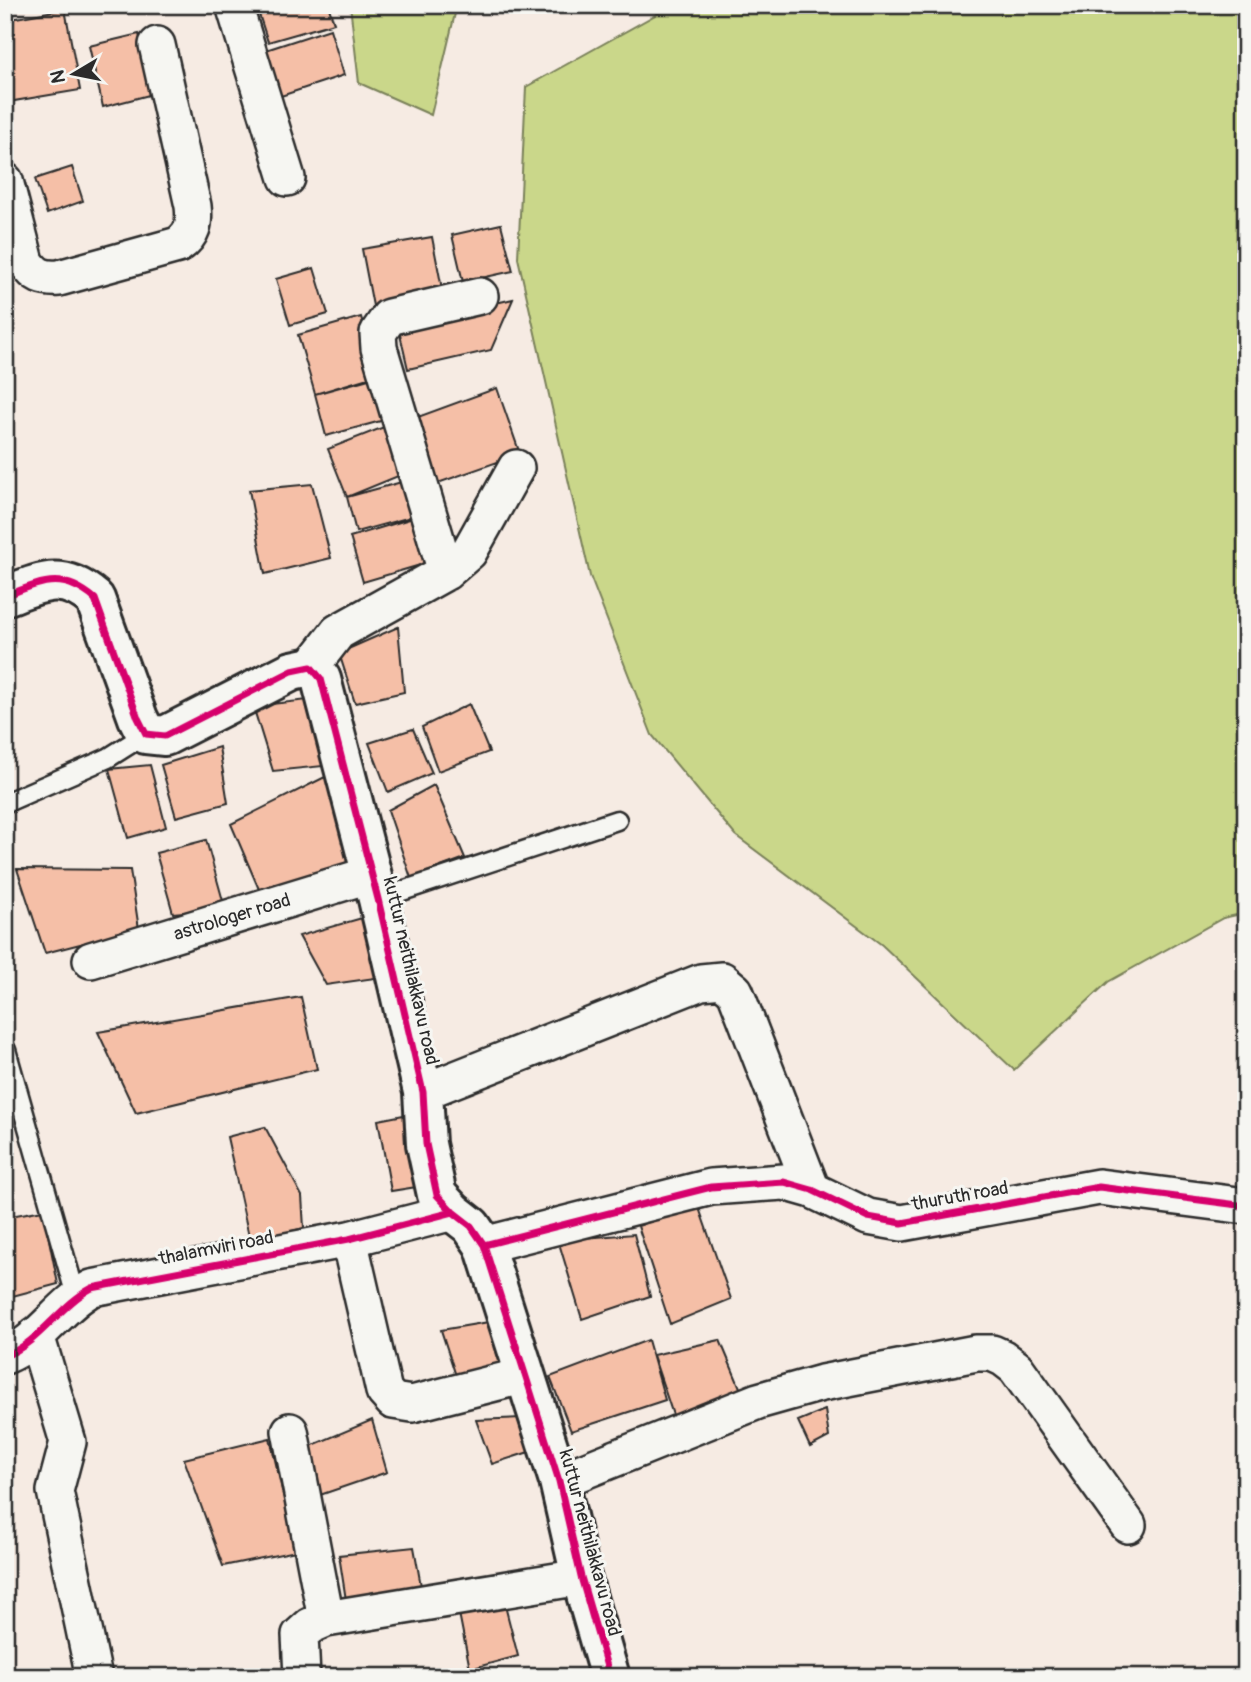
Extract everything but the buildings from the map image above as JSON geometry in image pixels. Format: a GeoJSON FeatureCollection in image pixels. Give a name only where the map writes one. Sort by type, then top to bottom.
{"type":"FeatureCollection","features":[{"type":"Feature","properties":{"kind":"street"},"geometry":{"type":"LineString","coordinates":[[234,5],[287,178]]}},
{"type":"Feature","properties":{"kind":"street"},"geometry":{"type":"LineString","coordinates":[[5,181],[26,262],[33,272],[42,277],[59,278],[178,245],[186,240],[195,220],[193,206],[157,45]]}},
{"type":"Feature","properties":{"kind":"street"},"geometry":{"type":"LineString","coordinates":[[446,572],[379,348],[378,332],[390,317],[480,296]]}},
{"type":"Feature","properties":{"kind":"street"},"geometry":{"type":"LineString","coordinates":[[5,596],[43,582],[63,581],[81,587],[95,599],[146,734],[165,736],[292,671],[311,667],[338,632],[446,572],[469,552],[516,468]]}},
{"type":"Feature","properties":{"kind":"street","name":"kuttur neithilakkavu road"},"geometry":{"type":"LineString","coordinates":[[311,667],[321,679],[375,886],[423,1092],[426,1144],[437,1195],[471,1226],[484,1245],[559,1481],[581,1577],[610,1677]]}},
{"type":"Feature","properties":{"kind":"street","name":"astrologer road"},"geometry":{"type":"LineString","coordinates":[[91,960],[375,886]]}},
{"type":"Feature","properties":{"kind":"street"},"geometry":{"type":"LineString","coordinates":[[423,1092],[666,995],[702,982],[722,980],[735,991],[812,1190]]}},
{"type":"Feature","properties":{"kind":"street","name":"thuruth road"},"geometry":{"type":"LineString","coordinates":[[484,1245],[711,1187],[784,1182],[812,1190],[868,1217],[902,1223],[1099,1187],[1246,1206]]}},
{"type":"Feature","properties":{"kind":"street","name":"thalamviri road"},"geometry":{"type":"LineString","coordinates":[[5,1356],[36,1335],[76,1296],[92,1288],[349,1239],[453,1212]]}},
{"type":"Feature","properties":{"kind":"street"},"geometry":{"type":"LineString","coordinates":[[349,1239],[384,1391],[394,1401],[412,1404],[526,1375]]}},
{"type":"Feature","properties":{"kind":"street"},"geometry":{"type":"LineString","coordinates":[[36,1335],[68,1442],[55,1491],[94,1677]]}},
{"type":"Feature","properties":{"kind":"street"},"geometry":{"type":"LineString","coordinates":[[559,1481],[758,1401],[835,1381],[976,1353],[992,1353],[1016,1368],[1128,1525]]}},
{"type":"Feature","properties":{"kind":"street"},"geometry":{"type":"LineString","coordinates":[[290,1431],[326,1619]]}},
{"type":"Feature","properties":{"kind":"street"},"geometry":{"type":"LineString","coordinates":[[302,1677],[300,1635],[310,1626],[326,1619],[581,1577]]}},
{"type":"Feature","properties":{"kind":"lane"},"geometry":{"type":"LineString","coordinates":[[5,803],[108,758],[146,734]]}},
{"type":"Feature","properties":{"kind":"lane"},"geometry":{"type":"LineString","coordinates":[[375,886],[617,820]]}},
{"type":"Feature","properties":{"kind":"lane"},"geometry":{"type":"LineString","coordinates":[[6,1050],[76,1296]]}},
{"type":"Feature","properties":{"kind":"green space"},"geometry":{"type":"Polygon","coordinates":[[[350,5],[457,5],[431,115],[359,83],[350,5]]]}},
{"type":"Feature","properties":{"kind":"green space"},"geometry":{"type":"Polygon","coordinates":[[[662,5],[1246,5],[1246,913],[1223,918],[1108,982],[1014,1070],[882,945],[735,835],[652,735],[590,576],[518,258],[526,87],[664,10],[662,5]]]}},
{"type":"Feature","properties":{"kind":"cycle path"},"geometry":{"type":"LineString","coordinates":[[5,596],[41,583],[62,582],[83,590],[95,599],[146,734],[165,736],[292,671],[311,667],[321,679],[378,899],[423,1092],[426,1144],[437,1195],[471,1226],[484,1245],[559,1481],[581,1577],[610,1677]]}},
{"type":"Feature","properties":{"kind":"cycle path"},"geometry":{"type":"LineString","coordinates":[[484,1245],[711,1187],[784,1182],[812,1190],[868,1217],[902,1223],[1099,1187],[1246,1206]]}},
{"type":"Feature","properties":{"kind":"cycle path"},"geometry":{"type":"LineString","coordinates":[[5,1356],[28,1342],[80,1295],[92,1288],[349,1239],[453,1212]]}}]}
